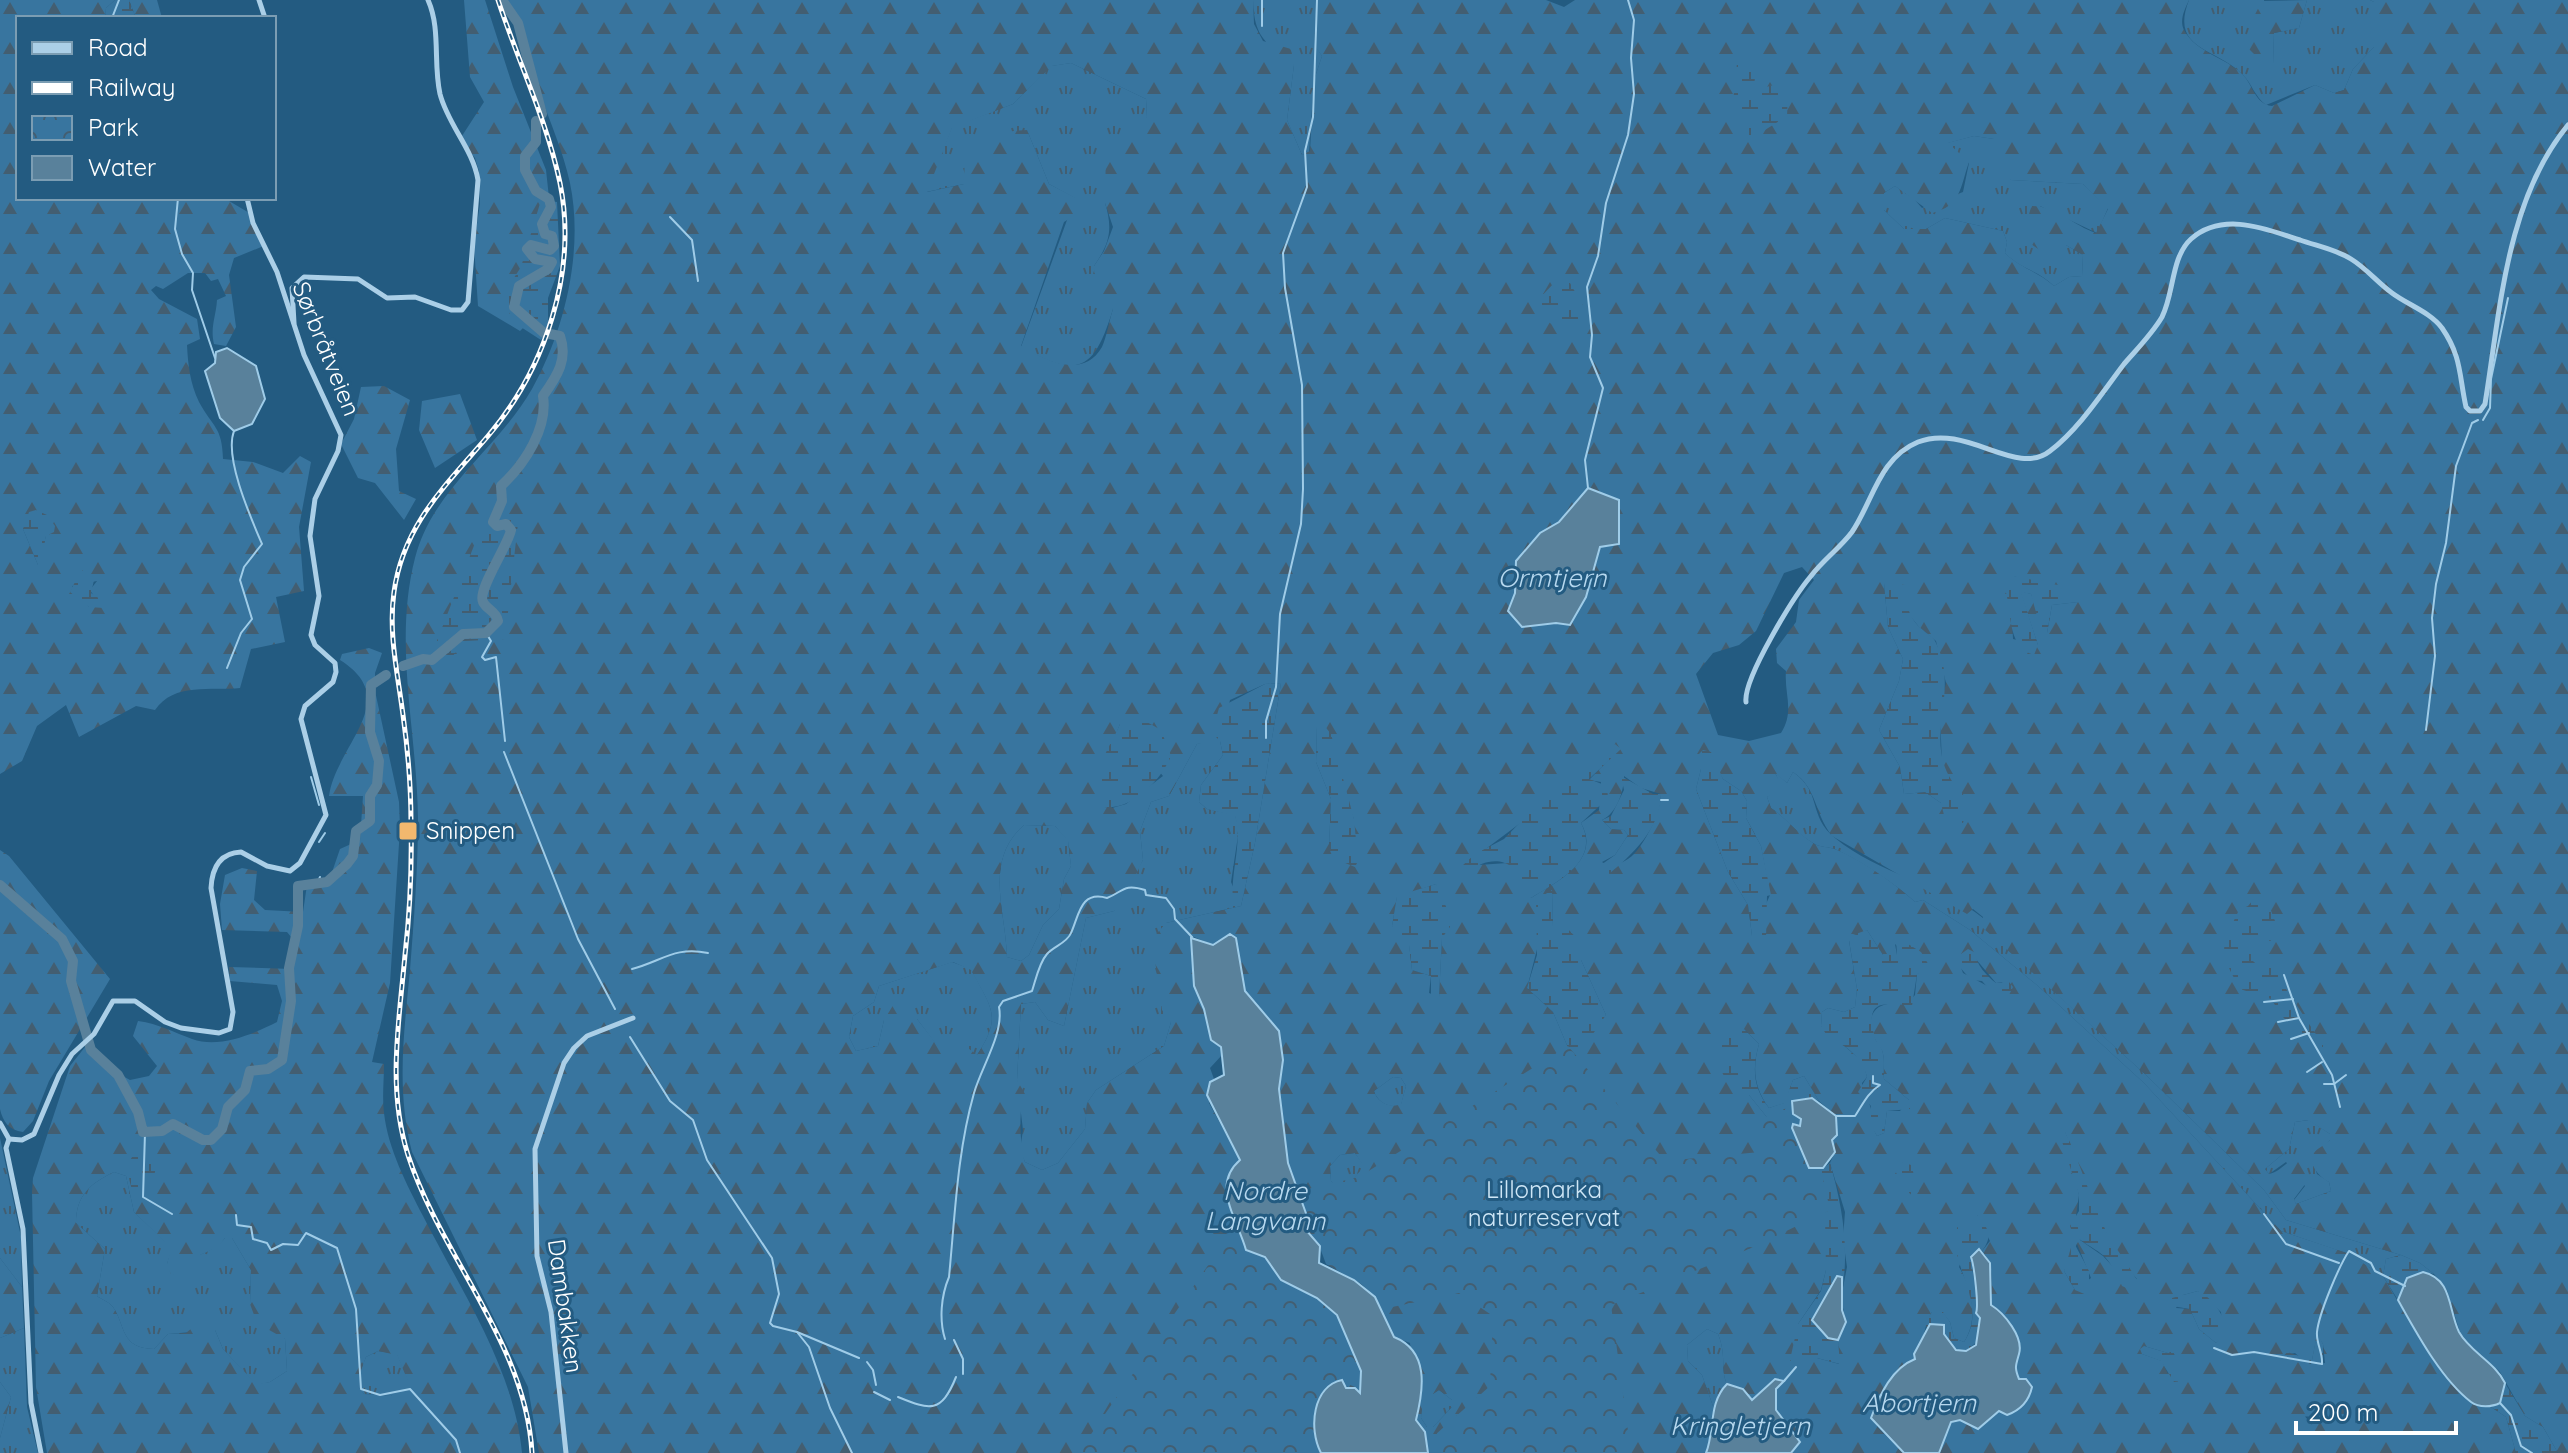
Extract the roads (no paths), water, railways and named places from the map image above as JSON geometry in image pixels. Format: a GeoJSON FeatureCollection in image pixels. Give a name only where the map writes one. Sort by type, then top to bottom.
{"type":"FeatureCollection","features":[{"type":"Feature","properties":{"kind":"street"},"geometry":{"type":"LineString","coordinates":[[293,324],[292,288],[304,277],[358,279],[387,298],[415,297],[451,310],[460,311],[467,304],[478,180],[474,164],[455,132],[441,95],[434,13],[428,0]]}},
{"type":"Feature","properties":{"kind":"street"},"geometry":{"type":"LineString","coordinates":[[1746,702],[1746,689],[1755,669],[1796,597],[1854,529],[1873,487],[1889,465],[1906,448],[1937,437],[1968,440],[2016,458],[2030,460],[2048,453],[2161,319],[2181,254],[2198,233],[2229,225],[2255,225],[2326,248],[2355,261],[2391,293],[2441,326],[2460,364],[2466,407],[2470,411],[2480,411],[2485,404],[2504,290],[2521,220],[2548,152],[2568,125]]}},
{"type":"Feature","properties":{"kind":"street","name":"Sørbråtveien"},"geometry":{"type":"LineString","coordinates":[[9,1139],[22,1140],[34,1134],[59,1075],[92,1037],[107,1007],[126,999],[135,1001],[174,1026],[227,1031],[233,1023],[233,1012],[212,896],[214,869],[225,856],[241,852],[275,869],[290,871],[300,863],[326,815],[301,719],[305,706],[333,682],[336,672],[335,663],[315,645],[311,635],[319,596],[310,536],[315,499],[338,451],[341,435],[293,324],[277,272],[253,223],[247,200]]}},
{"type":"Feature","properties":{"kind":"street","name":"Dambakken"},"geometry":{"type":"LineString","coordinates":[[566,1453],[551,1312],[537,1256],[535,1149],[564,1063],[574,1048],[587,1036],[633,1018]]}},
{"type":"Feature","properties":{"kind":"street"},"geometry":{"type":"LineString","coordinates":[[0,1123],[9,1139],[6,1148],[24,1242],[31,1403],[41,1453]]}},
{"type":"Feature","properties":{"kind":"water"},"geometry":{"type":"Polygon","coordinates":[[[227,348],[256,366],[265,399],[252,424],[234,431],[220,418],[205,371],[215,363],[216,352],[227,348]]]}},
{"type":"Feature","properties":{"kind":"water","name":"Ormtjern"},"geometry":{"type":"Polygon","coordinates":[[[1588,488],[1619,500],[1619,544],[1600,547],[1586,597],[1570,625],[1556,623],[1522,627],[1508,611],[1515,593],[1516,561],[1540,533],[1559,522],[1588,488]]]}},
{"type":"Feature","properties":{"kind":"water","name":"Nordre Langvann"},"geometry":{"type":"Polygon","coordinates":[[[1230,934],[1236,938],[1245,991],[1279,1031],[1283,1060],[1279,1089],[1288,1163],[1308,1219],[1306,1230],[1320,1246],[1319,1263],[1354,1280],[1375,1297],[1394,1337],[1413,1351],[1422,1383],[1416,1420],[1425,1432],[1428,1453],[1321,1453],[1317,1443],[1314,1420],[1319,1399],[1332,1384],[1342,1380],[1346,1388],[1355,1388],[1360,1393],[1361,1371],[1337,1315],[1317,1298],[1281,1280],[1265,1257],[1246,1250],[1229,1204],[1227,1181],[1240,1160],[1207,1095],[1210,1082],[1224,1075],[1221,1047],[1211,1040],[1204,1009],[1194,986],[1191,938],[1213,945],[1230,934]]]}},
{"type":"Feature","properties":{"kind":"water"},"geometry":{"type":"Polygon","coordinates":[[[1812,1098],[1836,1116],[1837,1135],[1832,1140],[1835,1152],[1823,1168],[1809,1168],[1792,1128],[1793,1124],[1800,1126],[1801,1119],[1793,1114],[1792,1101],[1812,1098]]]}},
{"type":"Feature","properties":{"kind":"water","name":"Abortjern"},"geometry":{"type":"Polygon","coordinates":[[[1979,1249],[1990,1263],[1991,1305],[2016,1333],[2020,1347],[2016,1372],[2019,1379],[2026,1379],[2032,1387],[2031,1392],[2016,1410],[2007,1415],[1999,1411],[1978,1429],[1960,1420],[1951,1422],[1939,1453],[1904,1453],[1871,1418],[1893,1375],[1915,1359],[1914,1354],[1930,1324],[1944,1325],[1944,1334],[1956,1350],[1966,1351],[1976,1345],[1980,1318],[1976,1313],[1976,1285],[1971,1257],[1979,1249]]]}},
{"type":"Feature","properties":{"kind":"water"},"geometry":{"type":"Polygon","coordinates":[[[2423,1272],[2440,1281],[2459,1332],[2501,1376],[2505,1383],[2500,1403],[2489,1406],[2471,1402],[2439,1368],[2413,1326],[2398,1300],[2407,1278],[2423,1272]]]}},
{"type":"Feature","properties":{"kind":"water"},"geometry":{"type":"Polygon","coordinates":[[[1837,1276],[1842,1277],[1842,1310],[1846,1322],[1838,1340],[1828,1338],[1812,1320],[1837,1276]]]}},
{"type":"Feature","properties":{"kind":"water","name":"Kringletjern"},"geometry":{"type":"Polygon","coordinates":[[[1775,1379],[1784,1381],[1776,1389],[1776,1410],[1800,1442],[1791,1453],[1706,1453],[1714,1408],[1727,1384],[1743,1389],[1752,1400],[1775,1379]]]}},
{"type":"Feature","properties":{"kind":"waterway"},"geometry":{"type":"LineString","coordinates":[[113,16],[119,0]]}},
{"type":"Feature","properties":{"kind":"waterway"},"geometry":{"type":"LineString","coordinates":[[502,0],[518,23],[542,114]]}},
{"type":"Feature","properties":{"kind":"waterway"},"geometry":{"type":"LineString","coordinates":[[1262,0],[1262,26]]}},
{"type":"Feature","properties":{"kind":"waterway"},"geometry":{"type":"LineString","coordinates":[[1266,738],[1266,721],[1276,687],[1280,614],[1301,524],[1302,385],[1285,288],[1283,253],[1307,187],[1305,151],[1313,117],[1317,0]]}},
{"type":"Feature","properties":{"kind":"waterway"},"geometry":{"type":"LineString","coordinates":[[1588,488],[1585,460],[1603,388],[1590,357],[1592,335],[1587,287],[1598,256],[1606,203],[1628,135],[1634,94],[1631,58],[1634,20],[1628,0]]}},
{"type":"Feature","properties":{"kind":"waterway"},"geometry":{"type":"LineString","coordinates":[[536,121],[536,142],[525,156],[525,170],[536,191],[549,199],[551,207],[542,224],[545,234],[552,236],[554,246],[550,250],[531,245],[527,249],[535,259],[552,262],[548,269],[519,286],[514,307],[544,333]]}},
{"type":"Feature","properties":{"kind":"waterway"},"geometry":{"type":"LineString","coordinates":[[178,200],[175,229],[182,254],[193,273],[192,290],[215,358]]}},
{"type":"Feature","properties":{"kind":"waterway"},"geometry":{"type":"LineString","coordinates":[[670,217],[692,240],[698,281]]}},
{"type":"Feature","properties":{"kind":"waterway"},"geometry":{"type":"LineString","coordinates":[[2483,420],[2490,408],[2491,379],[2508,298]]}},
{"type":"Feature","properties":{"kind":"waterway"},"geometry":{"type":"LineString","coordinates":[[403,666],[423,659],[432,660],[463,634],[486,633],[498,621],[482,596],[511,530],[506,524],[497,526],[493,522],[502,501],[501,486],[519,467],[533,444],[542,420],[543,396],[560,367],[563,352],[560,336],[550,334]]}},
{"type":"Feature","properties":{"kind":"waterway"},"geometry":{"type":"LineString","coordinates":[[2426,730],[2435,656],[2432,618],[2436,584],[2446,543],[2456,466],[2472,423],[2478,420]]}},
{"type":"Feature","properties":{"kind":"waterway"},"geometry":{"type":"LineString","coordinates":[[227,668],[241,633],[252,619],[240,580],[244,567],[262,544],[235,471],[232,456],[234,431]]}},
{"type":"Feature","properties":{"kind":"waterway"},"geometry":{"type":"LineString","coordinates":[[486,633],[491,641],[482,657],[485,660],[496,657],[505,741]]}},
{"type":"Feature","properties":{"kind":"waterway"},"geometry":{"type":"LineString","coordinates":[[0,885],[62,939],[73,961],[71,981],[91,1050],[118,1075],[138,1112],[143,1132],[162,1131],[173,1124],[203,1140],[211,1140],[222,1129],[228,1107],[245,1090],[250,1071],[268,1069],[282,1060],[291,1001],[289,968],[298,926],[298,886],[327,882],[347,864],[353,856],[356,831],[370,821],[370,796],[377,785],[379,761],[370,732],[371,685],[386,675]]}},
{"type":"Feature","properties":{"kind":"waterway"},"geometry":{"type":"LineString","coordinates":[[504,752],[578,939],[615,1009]]}},
{"type":"Feature","properties":{"kind":"waterway"},"geometry":{"type":"LineString","coordinates":[[311,777],[319,805]]}},
{"type":"Feature","properties":{"kind":"waterway"},"geometry":{"type":"LineString","coordinates":[[1661,800],[1668,800]]}},
{"type":"Feature","properties":{"kind":"waterway"},"geometry":{"type":"LineString","coordinates":[[319,842],[325,833]]}},
{"type":"Feature","properties":{"kind":"waterway"},"geometry":{"type":"LineString","coordinates":[[317,884],[320,877]]}},
{"type":"Feature","properties":{"kind":"waterway"},"geometry":{"type":"LineString","coordinates":[[945,1339],[942,1308],[949,1277],[964,1138],[974,1093],[998,1028],[999,1007],[1003,1001],[1032,991],[1044,958],[1069,936],[1082,906],[1091,898],[1107,898],[1132,887],[1145,890],[1146,895],[1166,898],[1174,909],[1175,919],[1192,937]]}},
{"type":"Feature","properties":{"kind":"waterway"},"geometry":{"type":"LineString","coordinates":[[632,969],[686,951],[708,953]]}},
{"type":"Feature","properties":{"kind":"waterway"},"geometry":{"type":"LineString","coordinates":[[2284,975],[2299,1018],[2332,1075],[2340,1107]]}},
{"type":"Feature","properties":{"kind":"waterway"},"geometry":{"type":"LineString","coordinates":[[2264,1002],[2293,999]]}},
{"type":"Feature","properties":{"kind":"waterway"},"geometry":{"type":"LineString","coordinates":[[2278,1022],[2299,1018]]}},
{"type":"Feature","properties":{"kind":"waterway"},"geometry":{"type":"LineString","coordinates":[[2291,1039],[2309,1033]]}},
{"type":"Feature","properties":{"kind":"waterway"},"geometry":{"type":"LineString","coordinates":[[630,1037],[670,1101],[693,1120],[707,1160],[772,1258],[779,1294],[770,1323],[859,1358]]}},
{"type":"Feature","properties":{"kind":"waterway"},"geometry":{"type":"LineString","coordinates":[[2307,1072],[2322,1062]]}},
{"type":"Feature","properties":{"kind":"waterway"},"geometry":{"type":"LineString","coordinates":[[2324,1084],[2334,1084],[2346,1075]]}},
{"type":"Feature","properties":{"kind":"waterway"},"geometry":{"type":"LineString","coordinates":[[1836,1116],[1855,1116],[1868,1096],[1880,1085],[1873,1083],[1873,1076]]}},
{"type":"Feature","properties":{"kind":"waterway"},"geometry":{"type":"LineString","coordinates":[[145,1133],[143,1197],[172,1214]]}},
{"type":"Feature","properties":{"kind":"waterway"},"geometry":{"type":"LineString","coordinates":[[2264,1214],[2286,1244],[2339,1263]]}},
{"type":"Feature","properties":{"kind":"waterway"},"geometry":{"type":"LineString","coordinates":[[236,1215],[237,1225],[251,1227],[253,1239],[267,1243],[271,1250],[283,1244],[298,1245],[306,1233],[337,1248],[356,1309],[361,1389],[380,1395],[410,1389],[456,1440],[460,1453]]}},
{"type":"Feature","properties":{"kind":"waterway"},"geometry":{"type":"LineString","coordinates":[[2214,1348],[2232,1355],[2254,1352],[2322,1364],[2317,1336],[2319,1324],[2330,1290],[2349,1251],[2371,1263],[2375,1271],[2405,1286]]}},
{"type":"Feature","properties":{"kind":"waterway"},"geometry":{"type":"LineString","coordinates":[[797,1332],[809,1347],[830,1408],[852,1453]]}},
{"type":"Feature","properties":{"kind":"waterway"},"geometry":{"type":"LineString","coordinates":[[954,1340],[963,1359],[963,1374]]}},
{"type":"Feature","properties":{"kind":"waterway"},"geometry":{"type":"LineString","coordinates":[[867,1362],[873,1370],[876,1385]]}},
{"type":"Feature","properties":{"kind":"waterway"},"geometry":{"type":"LineString","coordinates":[[1784,1381],[1796,1367]]}},
{"type":"Feature","properties":{"kind":"waterway"},"geometry":{"type":"LineString","coordinates":[[898,1397],[918,1405],[933,1406],[945,1398],[956,1377]]}},
{"type":"Feature","properties":{"kind":"waterway"},"geometry":{"type":"LineString","coordinates":[[874,1392],[890,1400]]}},
{"type":"Feature","properties":{"kind":"waterway"},"geometry":{"type":"LineString","coordinates":[[2500,1403],[2511,1415],[2521,1446],[2532,1453]]}},
{"type":"Feature","properties":{"kind":"railway"},"geometry":{"type":"LineString","coordinates":[[498,0],[554,160],[564,217],[564,251],[552,318],[526,381],[508,410],[442,489],[417,526],[399,568],[394,592],[393,638],[408,756],[411,840],[396,1080],[408,1155],[440,1229],[499,1337],[515,1374],[526,1413],[532,1453]]}},
{"type":"Feature","properties":{"kind":"place","name":"Snippen"},"geometry":{"type":"Point","coordinates":[408,831]}},
{"type":"Feature","properties":{"kind":"park label","name":"Lillomarka naturreservat"},"geometry":{"type":"Point","coordinates":[1544,1204]}}]}
